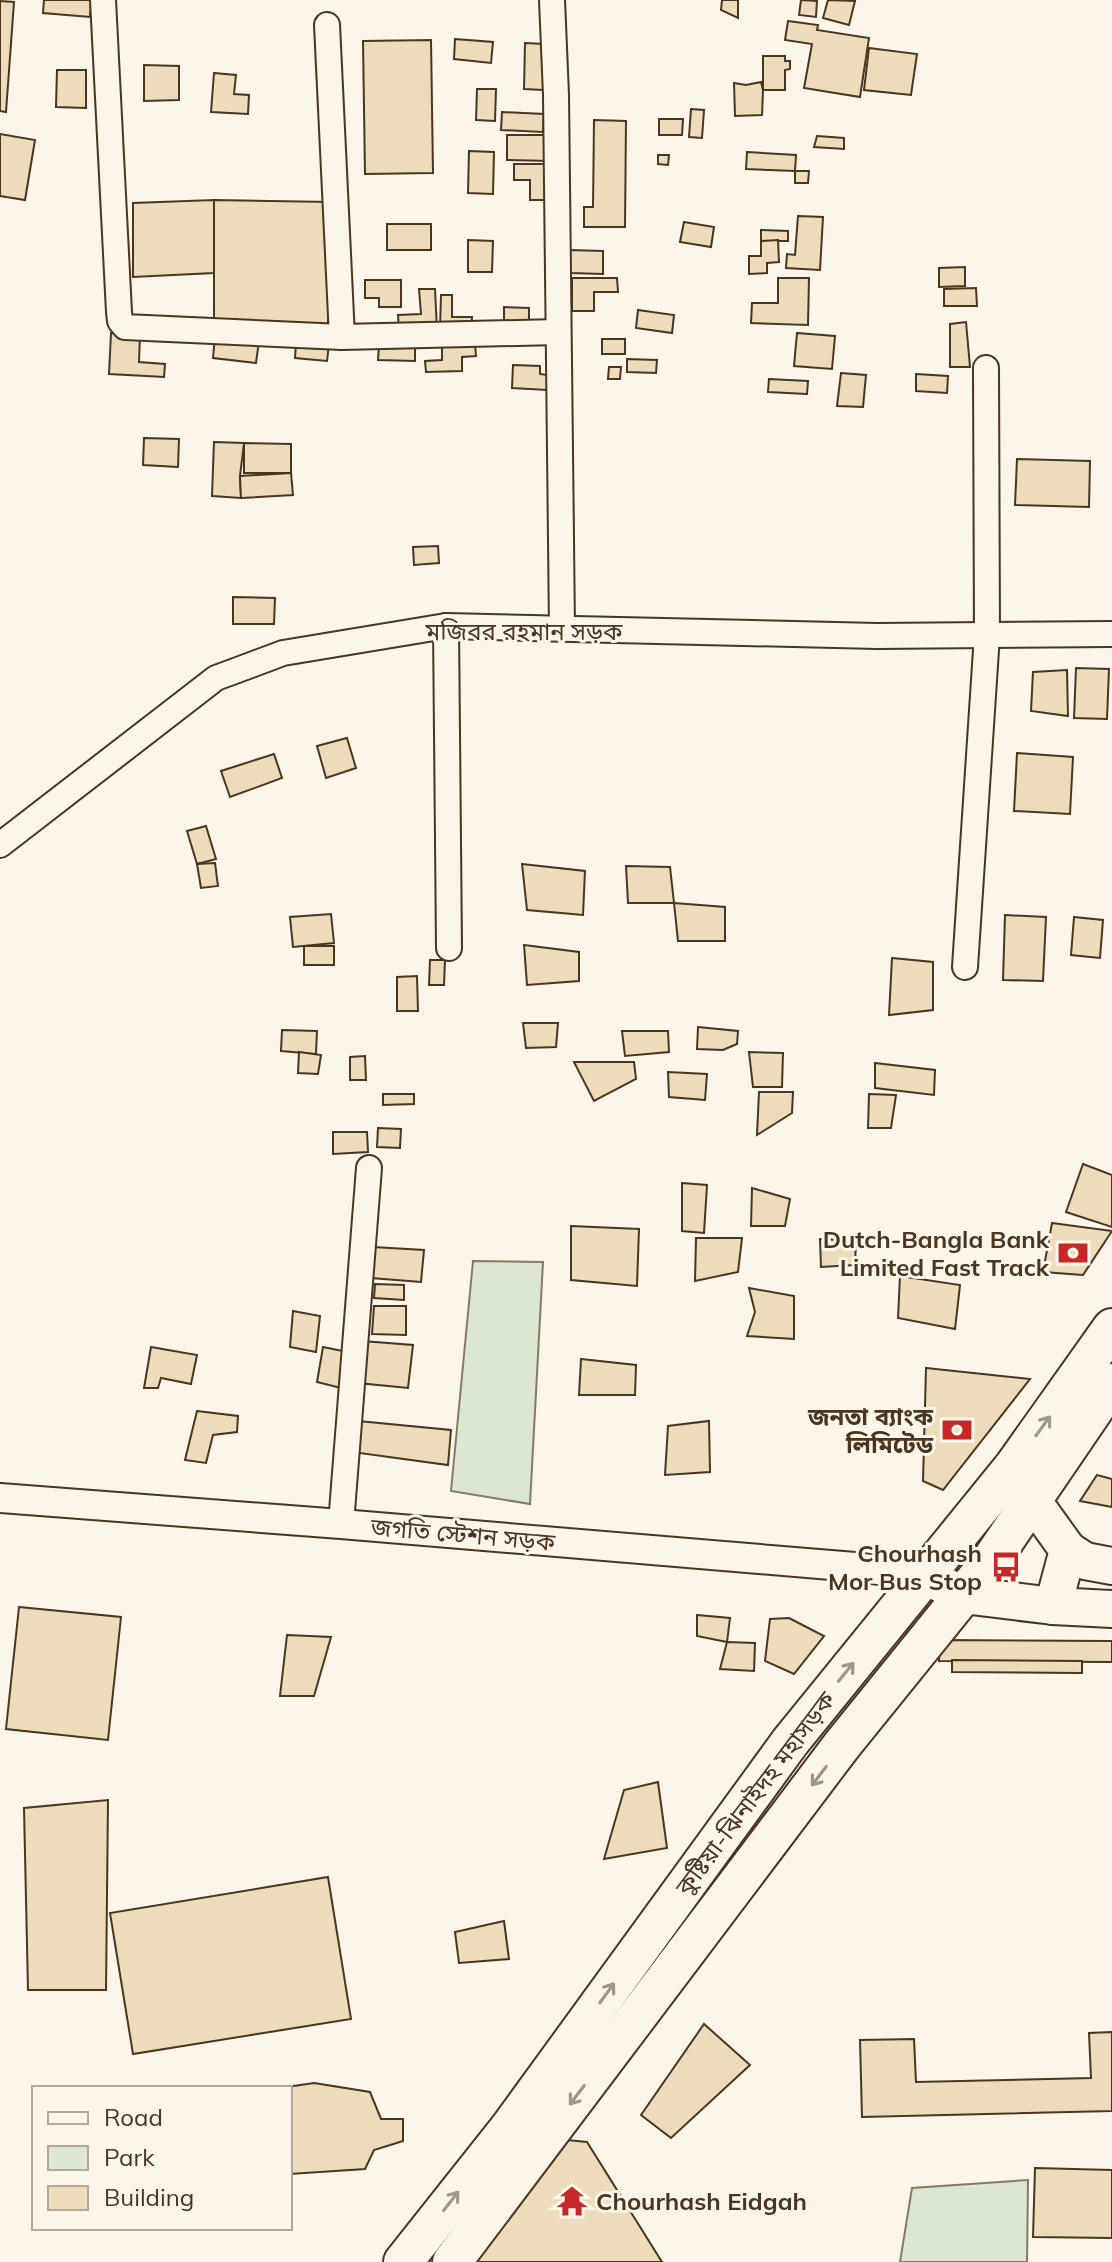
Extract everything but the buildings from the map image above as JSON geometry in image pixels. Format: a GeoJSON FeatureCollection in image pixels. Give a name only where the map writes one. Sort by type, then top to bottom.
{"type":"FeatureCollection","features":[{"type":"Feature","properties":{"kind":"highway","name":"কুষ্টিয়া-ঝিনাইদহ মহাসড়ক"},"geometry":{"type":"LineString","coordinates":[[403,2262],[496,2144],[790,1742],[1014,1466],[1112,1328]]}},
{"type":"Feature","properties":{"kind":"highway","name":"কুষ্টিয়া-ঝিনাইদহ মহাসড়ক"},"geometry":{"type":"LineString","coordinates":[[452,2262],[842,1745],[990,1562],[1112,1383]]}},
{"type":"Feature","properties":{"kind":"highway"},"geometry":{"type":"LineString","coordinates":[[496,2144],[522,2171]]}},
{"type":"Feature","properties":{"kind":"main road"},"geometry":{"type":"LineString","coordinates":[[1014,1466],[1032,1500],[1068,1550],[1085,1561],[1112,1566]]}},
{"type":"Feature","properties":{"kind":"main road"},"geometry":{"type":"LineString","coordinates":[[1053,1606],[1068,1550]]}},
{"type":"Feature","properties":{"kind":"main road"},"geometry":{"type":"LineString","coordinates":[[925,1576],[963,1595],[1053,1606],[1112,1609]]}},
{"type":"Feature","properties":{"kind":"street"},"geometry":{"type":"LineString","coordinates":[[103,0],[120,321],[125,327],[342,337],[558,332]]}},
{"type":"Feature","properties":{"kind":"street"},"geometry":{"type":"LineString","coordinates":[[552,0],[562,629]]}},
{"type":"Feature","properties":{"kind":"street"},"geometry":{"type":"LineString","coordinates":[[327,25],[342,337]]}},
{"type":"Feature","properties":{"kind":"street"},"geometry":{"type":"LineString","coordinates":[[965,967],[987,635],[986,368]]}},
{"type":"Feature","properties":{"kind":"street"},"geometry":{"type":"LineString","coordinates":[[446,626],[449,948]]}},
{"type":"Feature","properties":{"kind":"street","name":"মজিবর রহমান সড়ক"},"geometry":{"type":"LineString","coordinates":[[0,845],[216,678],[283,653],[446,626],[861,636],[1112,634]]}},
{"type":"Feature","properties":{"kind":"street"},"geometry":{"type":"LineString","coordinates":[[341,1524],[369,1168]]}},
{"type":"Feature","properties":{"kind":"street","name":"জগতি স্টেশন সড়ক"},"geometry":{"type":"LineString","coordinates":[[0,1498],[855,1567],[925,1576]]}},
{"type":"Feature","properties":{"kind":"green space"},"geometry":{"type":"Polygon","coordinates":[[[473,1261],[543,1262],[530,1504],[451,1491],[473,1261]]]}},
{"type":"Feature","properties":{"kind":"green space"},"geometry":{"type":"Polygon","coordinates":[[[1028,2180],[1027,2262],[900,2262],[912,2188],[1028,2180]]]}},
{"type":"Feature","properties":{"kind":"place","name":"Dutch-Bangla Bank Limited Fast Track"},"geometry":{"type":"Point","coordinates":[1073,1253]}},
{"type":"Feature","properties":{"kind":"place","name":"জনতা ব্যাংক লিমিটেড"},"geometry":{"type":"Point","coordinates":[957,1430]}},
{"type":"Feature","properties":{"kind":"place","name":"Chourhash Mor Bus Stop"},"geometry":{"type":"Point","coordinates":[1006,1567]}},
{"type":"Feature","properties":{"kind":"place","name":"Chourhash Eidgah"},"geometry":{"type":"Point","coordinates":[572,2201]}}]}
